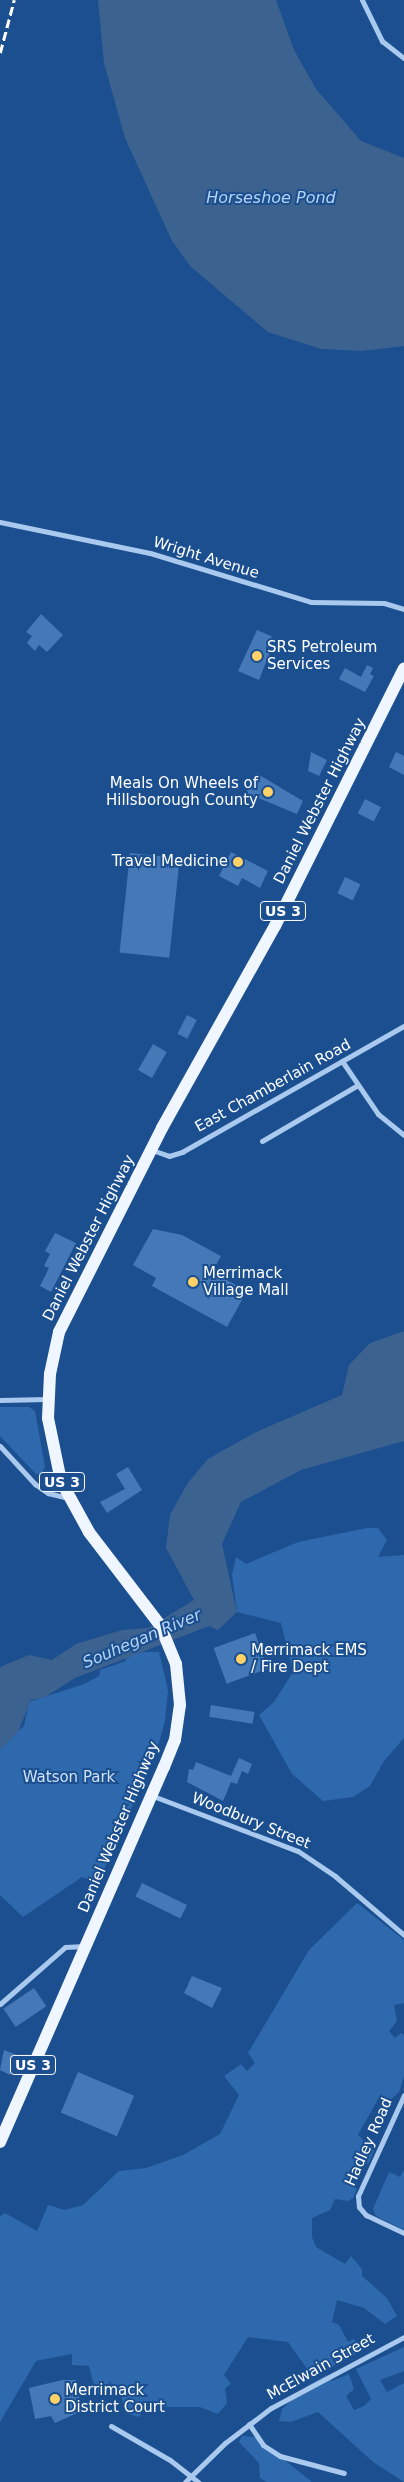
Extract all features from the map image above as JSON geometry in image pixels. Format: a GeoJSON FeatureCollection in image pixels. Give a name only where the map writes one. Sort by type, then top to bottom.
{"type":"FeatureCollection","features":[{"type":"Feature","properties":{"kind":"main road","name":"Daniel Webster Highway"},"geometry":{"type":"LineString","coordinates":[[0,2142],[152,1796],[178,1725],[180,1698],[176,1664],[148,1608],[89,1532],[68,1498],[51,1439],[48,1398],[53,1353],[66,1312],[151,1150],[275,926],[404,668]]}},
{"type":"Feature","properties":{"kind":"street"},"geometry":{"type":"LineString","coordinates":[[362,0],[382,41],[404,58]]}},
{"type":"Feature","properties":{"kind":"street","name":"Wright Avenue"},"geometry":{"type":"LineString","coordinates":[[0,522],[150,554],[311,602],[384,603],[404,610]]}},
{"type":"Feature","properties":{"kind":"street","name":"East Chamberlain Road"},"geometry":{"type":"LineString","coordinates":[[151,1150],[169,1156],[182,1152],[404,1026]]}},
{"type":"Feature","properties":{"kind":"street"},"geometry":{"type":"LineString","coordinates":[[342,1061],[378,1114],[404,1135]]}},
{"type":"Feature","properties":{"kind":"street"},"geometry":{"type":"LineString","coordinates":[[262,1140],[358,1086]]}},
{"type":"Feature","properties":{"kind":"street"},"geometry":{"type":"LineString","coordinates":[[0,1400],[48,1398]]}},
{"type":"Feature","properties":{"kind":"street"},"geometry":{"type":"LineString","coordinates":[[0,1446],[36,1484],[48,1493],[68,1498]]}},
{"type":"Feature","properties":{"kind":"street","name":"Woodbury Street"},"geometry":{"type":"LineString","coordinates":[[152,1796],[298,1851],[341,1881],[404,1935]]}},
{"type":"Feature","properties":{"kind":"street"},"geometry":{"type":"LineString","coordinates":[[0,2004],[65,1947],[85,1946]]}},
{"type":"Feature","properties":{"kind":"street","name":"Hadley Road"},"geometry":{"type":"LineString","coordinates":[[404,2095],[358,2196],[359,2207],[366,2215],[404,2233]]}},
{"type":"Feature","properties":{"kind":"street","name":"McElwain Street"},"geometry":{"type":"LineString","coordinates":[[185,2482],[248,2424],[306,2386],[404,2337]]}},
{"type":"Feature","properties":{"kind":"street"},"geometry":{"type":"LineString","coordinates":[[248,2424],[263,2445],[280,2456],[344,2473]]}},
{"type":"Feature","properties":{"kind":"street"},"geometry":{"type":"LineString","coordinates":[[111,2426],[198,2482]]}},
{"type":"Feature","properties":{"kind":"green space"},"geometry":{"type":"Polygon","coordinates":[[[0,1407],[29,1407],[35,1411],[45,1467],[41,1474],[36,1474],[0,1436],[0,1407]]]}},
{"type":"Feature","properties":{"kind":"green space"},"geometry":{"type":"Polygon","coordinates":[[[367,1528],[378,1528],[387,1540],[378,1557],[404,1555],[404,1738],[384,1761],[370,1786],[353,1797],[323,1801],[292,1774],[259,1715],[274,1702],[293,1672],[281,1623],[237,1612],[232,1575],[236,1557],[246,1564],[298,1542],[367,1528]]]}},
{"type":"Feature","properties":{"kind":"green space","name":"Watson Park"},"geometry":{"type":"Polygon","coordinates":[[[144,1652],[159,1652],[168,1690],[165,1721],[156,1753],[98,1883],[82,1877],[23,1917],[0,1895],[0,1746],[24,1726],[29,1702],[84,1684],[99,1676],[100,1670],[126,1661],[125,1656],[144,1652]]]}},
{"type":"Feature","properties":{"kind":"green space"},"geometry":{"type":"Polygon","coordinates":[[[357,1903],[404,1940],[404,2003],[394,2005],[397,2021],[389,2031],[395,2038],[401,2033],[404,2035],[404,2076],[399,2092],[386,2104],[378,2099],[358,2135],[374,2150],[369,2163],[362,2164],[351,2182],[357,2189],[353,2198],[348,2201],[335,2199],[330,2210],[312,2218],[312,2237],[316,2247],[345,2264],[351,2256],[362,2269],[362,2276],[387,2298],[397,2316],[385,2324],[364,2308],[337,2300],[332,2322],[339,2325],[348,2342],[354,2339],[361,2351],[317,2375],[310,2373],[288,2342],[248,2337],[224,2375],[231,2384],[225,2388],[227,2403],[218,2414],[200,2407],[165,2407],[148,2402],[139,2417],[125,2413],[121,2395],[109,2381],[107,2392],[96,2394],[89,2366],[72,2365],[72,2354],[36,2361],[0,2422],[0,2216],[5,2213],[37,2231],[48,2205],[65,2210],[83,2205],[119,2171],[146,2168],[183,2155],[220,2134],[239,2095],[224,2076],[241,2064],[247,2071],[255,2063],[248,2053],[309,1950],[357,1903]]]}},
{"type":"Feature","properties":{"kind":"green space"},"geometry":{"type":"Polygon","coordinates":[[[404,2170],[404,2230],[376,2216],[373,2209],[389,2172],[400,2177],[404,2170]]]}},
{"type":"Feature","properties":{"kind":"green space"},"geometry":{"type":"Polygon","coordinates":[[[404,2347],[404,2371],[380,2380],[387,2392],[404,2383],[404,2482],[373,2462],[318,2412],[291,2422],[279,2421],[282,2409],[307,2386],[327,2375],[332,2381],[349,2374],[354,2389],[346,2396],[354,2410],[364,2406],[371,2399],[356,2369],[404,2347]]]}},
{"type":"Feature","properties":{"kind":"green space"},"geometry":{"type":"Polygon","coordinates":[[[242,2436],[256,2437],[312,2482],[267,2482],[260,2478],[259,2463],[239,2442],[242,2436]]]}},
{"type":"Feature","properties":{"kind":"water","name":"Horseshoe Pond"},"geometry":{"type":"Polygon","coordinates":[[[98,0],[276,0],[294,50],[316,89],[361,141],[404,158],[404,346],[361,351],[321,349],[268,332],[191,267],[172,241],[125,138],[104,63],[98,0]]]}},
{"type":"Feature","properties":{"kind":"water","name":"Souhegan River"},"geometry":{"type":"Polygon","coordinates":[[[404,1331],[404,1441],[301,1470],[241,1502],[222,1544],[237,1612],[218,1630],[209,1626],[75,1678],[45,1697],[31,1700],[18,1732],[0,1750],[0,1667],[29,1655],[52,1660],[76,1644],[122,1630],[148,1628],[194,1600],[166,1548],[170,1515],[187,1484],[208,1459],[256,1432],[342,1395],[349,1365],[370,1343],[404,1331]]]}},
{"type":"Feature","properties":{"kind":"building"},"geometry":{"type":"Polygon","coordinates":[[[41,614],[63,635],[47,652],[39,645],[35,651],[27,643],[32,636],[26,632],[41,614]]]}},
{"type":"Feature","properties":{"kind":"building","name":"SRS Petroleum Services"},"geometry":{"type":"Polygon","coordinates":[[[257,630],[271,636],[274,642],[259,680],[238,671],[257,630]]]}},
{"type":"Feature","properties":{"kind":"building"},"geometry":{"type":"Polygon","coordinates":[[[367,665],[373,668],[370,674],[374,676],[365,692],[339,679],[345,668],[361,677],[367,665]]]}},
{"type":"Feature","properties":{"kind":"building"},"geometry":{"type":"Polygon","coordinates":[[[311,752],[327,760],[319,776],[308,771],[311,752]]]}},
{"type":"Feature","properties":{"kind":"building"},"geometry":{"type":"Polygon","coordinates":[[[396,752],[404,756],[404,775],[389,767],[396,752]]]}},
{"type":"Feature","properties":{"kind":"building","name":"Meals On Wheels of Hillsborough County"},"geometry":{"type":"Polygon","coordinates":[[[256,773],[303,801],[297,814],[246,793],[256,773]]]}},
{"type":"Feature","properties":{"kind":"building"},"geometry":{"type":"Polygon","coordinates":[[[365,799],[381,807],[374,821],[358,813],[365,799]]]}},
{"type":"Feature","properties":{"kind":"building","name":"Travel Medicine"},"geometry":{"type":"Polygon","coordinates":[[[231,852],[268,871],[260,888],[242,878],[238,886],[219,876],[231,852]]]}},
{"type":"Feature","properties":{"kind":"building"},"geometry":{"type":"Polygon","coordinates":[[[130,853],[180,858],[169,958],[120,952],[130,853]]]}},
{"type":"Feature","properties":{"kind":"building"},"geometry":{"type":"Polygon","coordinates":[[[345,877],[360,884],[353,900],[337,893],[345,877]]]}},
{"type":"Feature","properties":{"kind":"building"},"geometry":{"type":"Polygon","coordinates":[[[187,1015],[197,1020],[187,1039],[177,1034],[187,1015]]]}},
{"type":"Feature","properties":{"kind":"building"},"geometry":{"type":"Polygon","coordinates":[[[153,1044],[167,1052],[152,1078],[138,1070],[153,1044]]]}},
{"type":"Feature","properties":{"kind":"building","name":"Merrimack Village Mall"},"geometry":{"type":"Polygon","coordinates":[[[153,1229],[182,1235],[221,1256],[212,1272],[247,1291],[227,1327],[152,1286],[156,1278],[133,1265],[153,1229]]]}},
{"type":"Feature","properties":{"kind":"building"},"geometry":{"type":"Polygon","coordinates":[[[55,1233],[76,1243],[51,1292],[40,1286],[49,1268],[44,1266],[50,1254],[45,1251],[55,1233]]]}},
{"type":"Feature","properties":{"kind":"building"},"geometry":{"type":"Polygon","coordinates":[[[128,1467],[142,1490],[107,1513],[100,1502],[125,1489],[116,1474],[128,1467]]]}},
{"type":"Feature","properties":{"kind":"building","name":"Merrimack EMS / Fire Dept"},"geometry":{"type":"Polygon","coordinates":[[[255,1633],[268,1669],[227,1684],[214,1648],[255,1633]]]}},
{"type":"Feature","properties":{"kind":"building"},"geometry":{"type":"Polygon","coordinates":[[[211,1705],[254,1712],[253,1724],[209,1717],[211,1705]]]}},
{"type":"Feature","properties":{"kind":"building"},"geometry":{"type":"Polygon","coordinates":[[[239,1758],[252,1764],[248,1774],[242,1771],[237,1784],[231,1782],[223,1801],[187,1782],[189,1769],[193,1770],[196,1762],[231,1776],[239,1758]]]}},
{"type":"Feature","properties":{"kind":"building"},"geometry":{"type":"Polygon","coordinates":[[[142,1883],[187,1905],[180,1918],[135,1896],[142,1883]]]}},
{"type":"Feature","properties":{"kind":"building"},"geometry":{"type":"Polygon","coordinates":[[[192,1976],[222,1988],[212,2008],[184,1993],[192,1976]]]}},
{"type":"Feature","properties":{"kind":"building"},"geometry":{"type":"Polygon","coordinates":[[[34,1988],[46,2006],[16,2027],[3,2009],[34,1988]]]}},
{"type":"Feature","properties":{"kind":"building"},"geometry":{"type":"Polygon","coordinates":[[[4,2050],[19,2056],[10,2075],[0,2070],[4,2050]]]}},
{"type":"Feature","properties":{"kind":"building"},"geometry":{"type":"Polygon","coordinates":[[[78,2072],[134,2096],[117,2136],[61,2113],[78,2072]]]}},
{"type":"Feature","properties":{"kind":"building","name":"Merrimack District Court"},"geometry":{"type":"Polygon","coordinates":[[[62,2380],[76,2380],[82,2411],[55,2423],[51,2416],[35,2419],[29,2388],[62,2380]]]}},
{"type":"Feature","properties":{"kind":"railway"},"geometry":{"type":"LineString","coordinates":[[0,53],[14,0]]}},
{"type":"Feature","properties":{"kind":"place","name":"SRS Petroleum Services"},"geometry":{"type":"Point","coordinates":[257,656]}},
{"type":"Feature","properties":{"kind":"place","name":"Meals On Wheels of Hillsborough County"},"geometry":{"type":"Point","coordinates":[268,792]}},
{"type":"Feature","properties":{"kind":"place","name":"Travel Medicine"},"geometry":{"type":"Point","coordinates":[238,862]}},
{"type":"Feature","properties":{"kind":"place","name":"Merrimack Village Mall"},"geometry":{"type":"Point","coordinates":[193,1282]}},
{"type":"Feature","properties":{"kind":"place","name":"Merrimack EMS / Fire Dept"},"geometry":{"type":"Point","coordinates":[241,1659]}},
{"type":"Feature","properties":{"kind":"place","name":"Merrimack District Court"},"geometry":{"type":"Point","coordinates":[55,2399]}}]}
